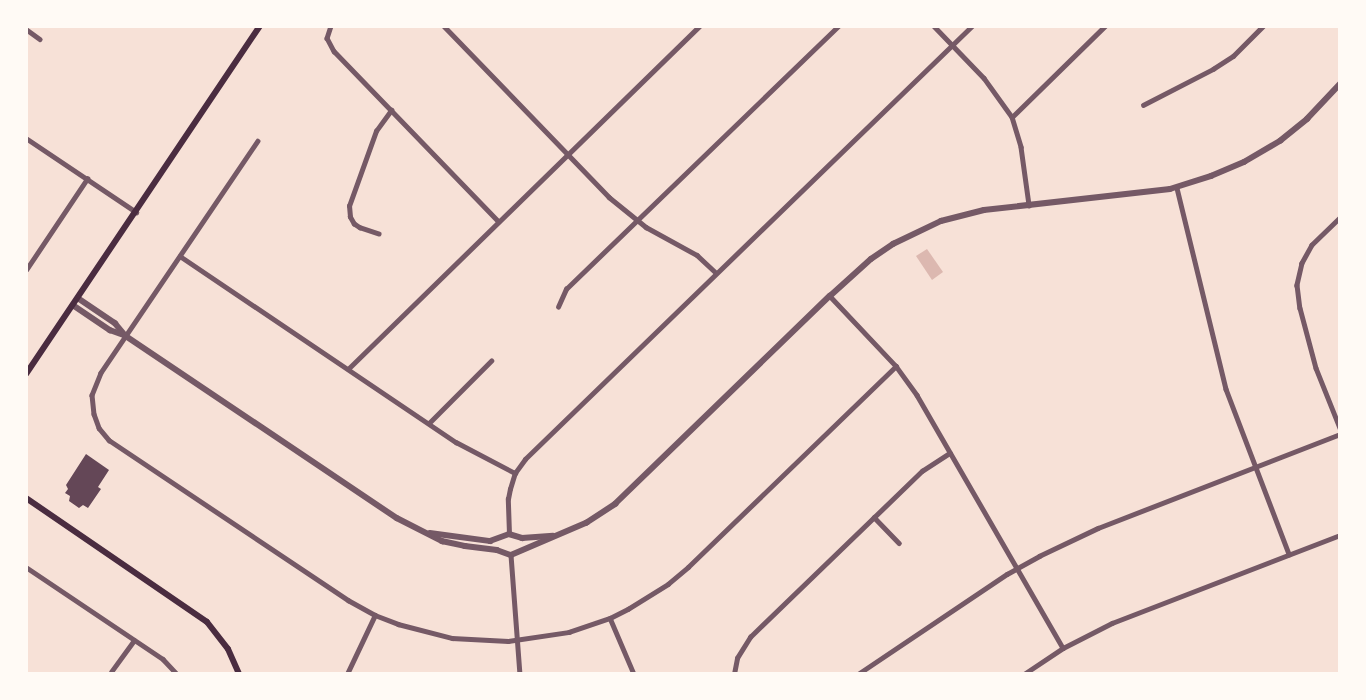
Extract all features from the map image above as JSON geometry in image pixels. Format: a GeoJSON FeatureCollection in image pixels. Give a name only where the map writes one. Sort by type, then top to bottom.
{"type":"FeatureCollection","features":[{"type":"Feature","properties":{"kind":"main road"},"geometry":{"type":"LineString","coordinates":[[26,374],[260,26]]}},
{"type":"Feature","properties":{"kind":"main road"},"geometry":{"type":"LineString","coordinates":[[26,498],[207,622],[228,649],[239,674]]}},
{"type":"Feature","properties":{"kind":"street"},"geometry":{"type":"LineString","coordinates":[[331,26],[327,38],[330,45],[498,221]]}},
{"type":"Feature","properties":{"kind":"street"},"geometry":{"type":"LineString","coordinates":[[444,26],[609,197],[637,221],[664,239],[688,250],[716,273]]}},
{"type":"Feature","properties":{"kind":"street"},"geometry":{"type":"LineString","coordinates":[[348,369],[699,26]]}},
{"type":"Feature","properties":{"kind":"street"},"geometry":{"type":"LineString","coordinates":[[558,307],[566,290],[838,26]]}},
{"type":"Feature","properties":{"kind":"street"},"geometry":{"type":"LineString","coordinates":[[934,26],[994,89],[1012,117],[1021,147],[1028,205]]}},
{"type":"Feature","properties":{"kind":"street"},"geometry":{"type":"LineString","coordinates":[[510,534],[508,499],[516,473],[534,449],[972,26]]}},
{"type":"Feature","properties":{"kind":"street"},"geometry":{"type":"LineString","coordinates":[[1012,117],[1106,26]]}},
{"type":"Feature","properties":{"kind":"street"},"geometry":{"type":"LineString","coordinates":[[1143,105],[1213,69],[1233,56],[1263,26]]}},
{"type":"Feature","properties":{"kind":"street"},"geometry":{"type":"LineString","coordinates":[[26,29],[40,39]]}},
{"type":"Feature","properties":{"kind":"street"},"geometry":{"type":"LineString","coordinates":[[511,555],[540,544],[586,522],[615,504],[870,259],[919,230],[962,215],[1028,205],[1177,188],[1244,162],[1267,149],[1307,119],[1340,84]]}},
{"type":"Feature","properties":{"kind":"street"},"geometry":{"type":"LineString","coordinates":[[379,234],[354,224],[350,217],[349,206],[376,131],[392,110]]}},
{"type":"Feature","properties":{"kind":"street"},"geometry":{"type":"LineString","coordinates":[[26,138],[136,212]]}},
{"type":"Feature","properties":{"kind":"street"},"geometry":{"type":"LineString","coordinates":[[258,141],[101,373],[94,388],[92,405],[94,414],[103,434],[138,460],[268,547],[348,600],[376,615],[422,632],[452,638],[517,640],[569,632],[610,618],[646,599],[688,567],[896,366]]}},
{"type":"Feature","properties":{"kind":"street"},"geometry":{"type":"LineString","coordinates":[[26,270],[87,179]]}},
{"type":"Feature","properties":{"kind":"street"},"geometry":{"type":"LineString","coordinates":[[1177,188],[1226,390],[1289,554]]}},
{"type":"Feature","properties":{"kind":"street"},"geometry":{"type":"LineString","coordinates":[[1340,218],[1312,245],[1302,263],[1297,286],[1300,308],[1316,368],[1340,428]]}},
{"type":"Feature","properties":{"kind":"street"},"geometry":{"type":"LineString","coordinates":[[180,256],[429,423],[482,457],[516,473]]}},
{"type":"Feature","properties":{"kind":"street"},"geometry":{"type":"LineString","coordinates":[[830,296],[896,366],[917,395],[1064,648]]}},
{"type":"Feature","properties":{"kind":"street"},"geometry":{"type":"LineString","coordinates":[[78,298],[114,323],[126,336]]}},
{"type":"Feature","properties":{"kind":"street"},"geometry":{"type":"LineString","coordinates":[[73,305],[110,330],[126,336],[397,518],[455,544],[504,552],[511,555]]}},
{"type":"Feature","properties":{"kind":"street"},"geometry":{"type":"LineString","coordinates":[[429,423],[492,361]]}},
{"type":"Feature","properties":{"kind":"street"},"geometry":{"type":"LineString","coordinates":[[858,674],[1017,568],[1091,531],[1340,434]]}},
{"type":"Feature","properties":{"kind":"street"},"geometry":{"type":"LineString","coordinates":[[734,674],[736,658],[750,637],[922,471],[950,453]]}},
{"type":"Feature","properties":{"kind":"street"},"geometry":{"type":"LineString","coordinates":[[874,517],[899,543]]}},
{"type":"Feature","properties":{"kind":"street"},"geometry":{"type":"LineString","coordinates":[[428,533],[490,541],[510,534],[517,537],[555,536]]}},
{"type":"Feature","properties":{"kind":"street"},"geometry":{"type":"LineString","coordinates":[[1024,674],[1064,648],[1137,613],[1340,535]]}},
{"type":"Feature","properties":{"kind":"street"},"geometry":{"type":"LineString","coordinates":[[517,537],[520,544],[518,551]]}},
{"type":"Feature","properties":{"kind":"street"},"geometry":{"type":"LineString","coordinates":[[502,538],[500,545],[504,552]]}},
{"type":"Feature","properties":{"kind":"street"},"geometry":{"type":"LineString","coordinates":[[511,555],[520,674]]}},
{"type":"Feature","properties":{"kind":"street"},"geometry":{"type":"LineString","coordinates":[[26,567],[163,660],[177,674]]}},
{"type":"Feature","properties":{"kind":"street"},"geometry":{"type":"LineString","coordinates":[[347,674],[376,615]]}},
{"type":"Feature","properties":{"kind":"street"},"geometry":{"type":"LineString","coordinates":[[610,618],[634,674]]}},
{"type":"Feature","properties":{"kind":"street"},"geometry":{"type":"LineString","coordinates":[[111,672],[134,640]]}},
{"type":"Feature","properties":{"kind":"shaded area"},"geometry":{"type":"Polygon","coordinates":[[[927,249],[943,272],[932,280],[916,256],[927,249]]]}},
{"type":"Feature","properties":{"kind":"building"},"geometry":{"type":"Polygon","coordinates":[[[86,454],[109,470],[98,487],[101,489],[88,508],[83,505],[79,508],[69,501],[70,496],[65,493],[68,489],[66,485],[86,454]]]}}]}
